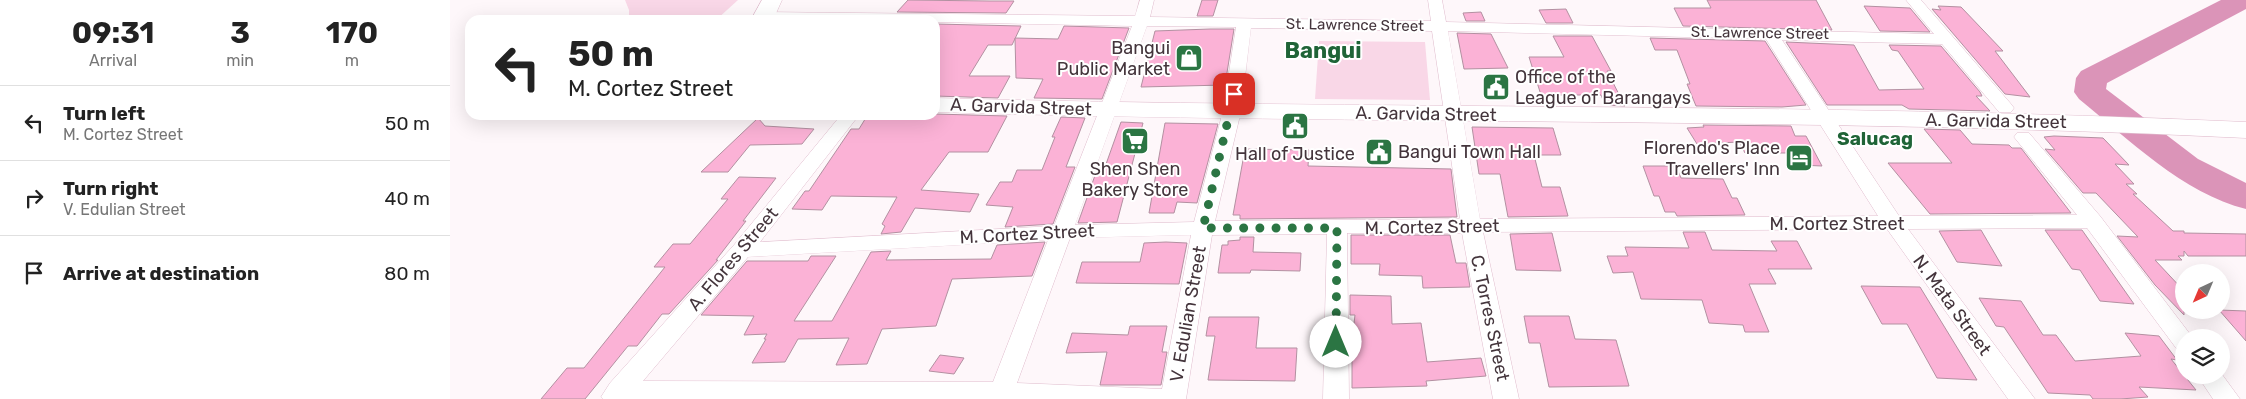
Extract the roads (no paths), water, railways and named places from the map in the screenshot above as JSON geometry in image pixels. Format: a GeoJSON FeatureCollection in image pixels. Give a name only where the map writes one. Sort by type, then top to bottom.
{"type":"FeatureCollection","features":[{"type":"Feature","properties":{"kind":"main road","name":"A. Garvida Street"},"geometry":{"type":"LineString","coordinates":[[940,105],[1108,110],[2074,122],[2240,129]]}},
{"type":"Feature","properties":{"kind":"street"},"geometry":{"type":"LineString","coordinates":[[1000,395],[1063,232],[1141,21],[1147,0]]}},
{"type":"Feature","properties":{"kind":"street","name":"C. Torres Street"},"geometry":{"type":"LineString","coordinates":[[1435,0],[1471,226],[1506,399]]}},
{"type":"Feature","properties":{"kind":"street"},"geometry":{"type":"LineString","coordinates":[[1913,0],[2005,108]]}},
{"type":"Feature","properties":{"kind":"street","name":"St. Lawrence Street"},"geometry":{"type":"LineString","coordinates":[[766,12],[937,14],[1244,24],[1770,33],[1946,39]]}},
{"type":"Feature","properties":{"kind":"street","name":"V. Edulian Street"},"geometry":{"type":"LineString","coordinates":[[1172,399],[1203,228],[1232,111],[1244,24]]}},
{"type":"Feature","properties":{"kind":"street","name":"N. Mata Street"},"geometry":{"type":"LineString","coordinates":[[1770,33],[1893,223],[2022,399]]}},
{"type":"Feature","properties":{"kind":"street","name":"A. Flores Street"},"geometry":{"type":"LineString","coordinates":[[616,395],[742,250],[846,120]]}},
{"type":"Feature","properties":{"kind":"street"},"geometry":{"type":"LineString","coordinates":[[2023,137],[2092,221],[2175,330]]}},
{"type":"Feature","properties":{"kind":"street","name":"M. Cortez Street"},"geometry":{"type":"LineString","coordinates":[[742,250],[1063,232],[1203,228],[2092,221]]}},
{"type":"Feature","properties":{"kind":"street"},"geometry":{"type":"LineString","coordinates":[[1336,399],[1337,228]]}},
{"type":"Feature","properties":{"kind":"street"},"geometry":{"type":"LineString","coordinates":[[2216,384],[2227,399]]}},
{"type":"Feature","properties":{"kind":"street"},"geometry":{"type":"LineString","coordinates":[[616,395],[1000,395],[1172,399]]}},
{"type":"Feature","properties":{"kind":"waterway"},"geometry":{"type":"LineString","coordinates":[[2242,0],[2092,78],[2090,92],[2185,167],[2246,198]]}},
{"type":"Feature","properties":{"kind":"place","name":"Bangui Public Market"},"geometry":{"type":"Point","coordinates":[1189,58]}},
{"type":"Feature","properties":{"kind":"place","name":"Office of the League of Barangays"},"geometry":{"type":"Point","coordinates":[1496,87]}},
{"type":"Feature","properties":{"kind":"place","name":"Hall of Justice"},"geometry":{"type":"Point","coordinates":[1295,126]}},
{"type":"Feature","properties":{"kind":"place","name":"Shen Shen Bakery Store"},"geometry":{"type":"Point","coordinates":[1135,141]}},
{"type":"Feature","properties":{"kind":"place","name":"Bangui Town Hall"},"geometry":{"type":"Point","coordinates":[1379,152]}},
{"type":"Feature","properties":{"kind":"place","name":"Florendo's Place Travellers' Inn"},"geometry":{"type":"Point","coordinates":[1799,158]}},
{"type":"Feature","properties":{"kind":"district","name":"Bangui"},"geometry":{"type":"Point","coordinates":[1323,50]}},
{"type":"Feature","properties":{"kind":"district","name":"Salucag"},"geometry":{"type":"Point","coordinates":[1875,138]}}]}
